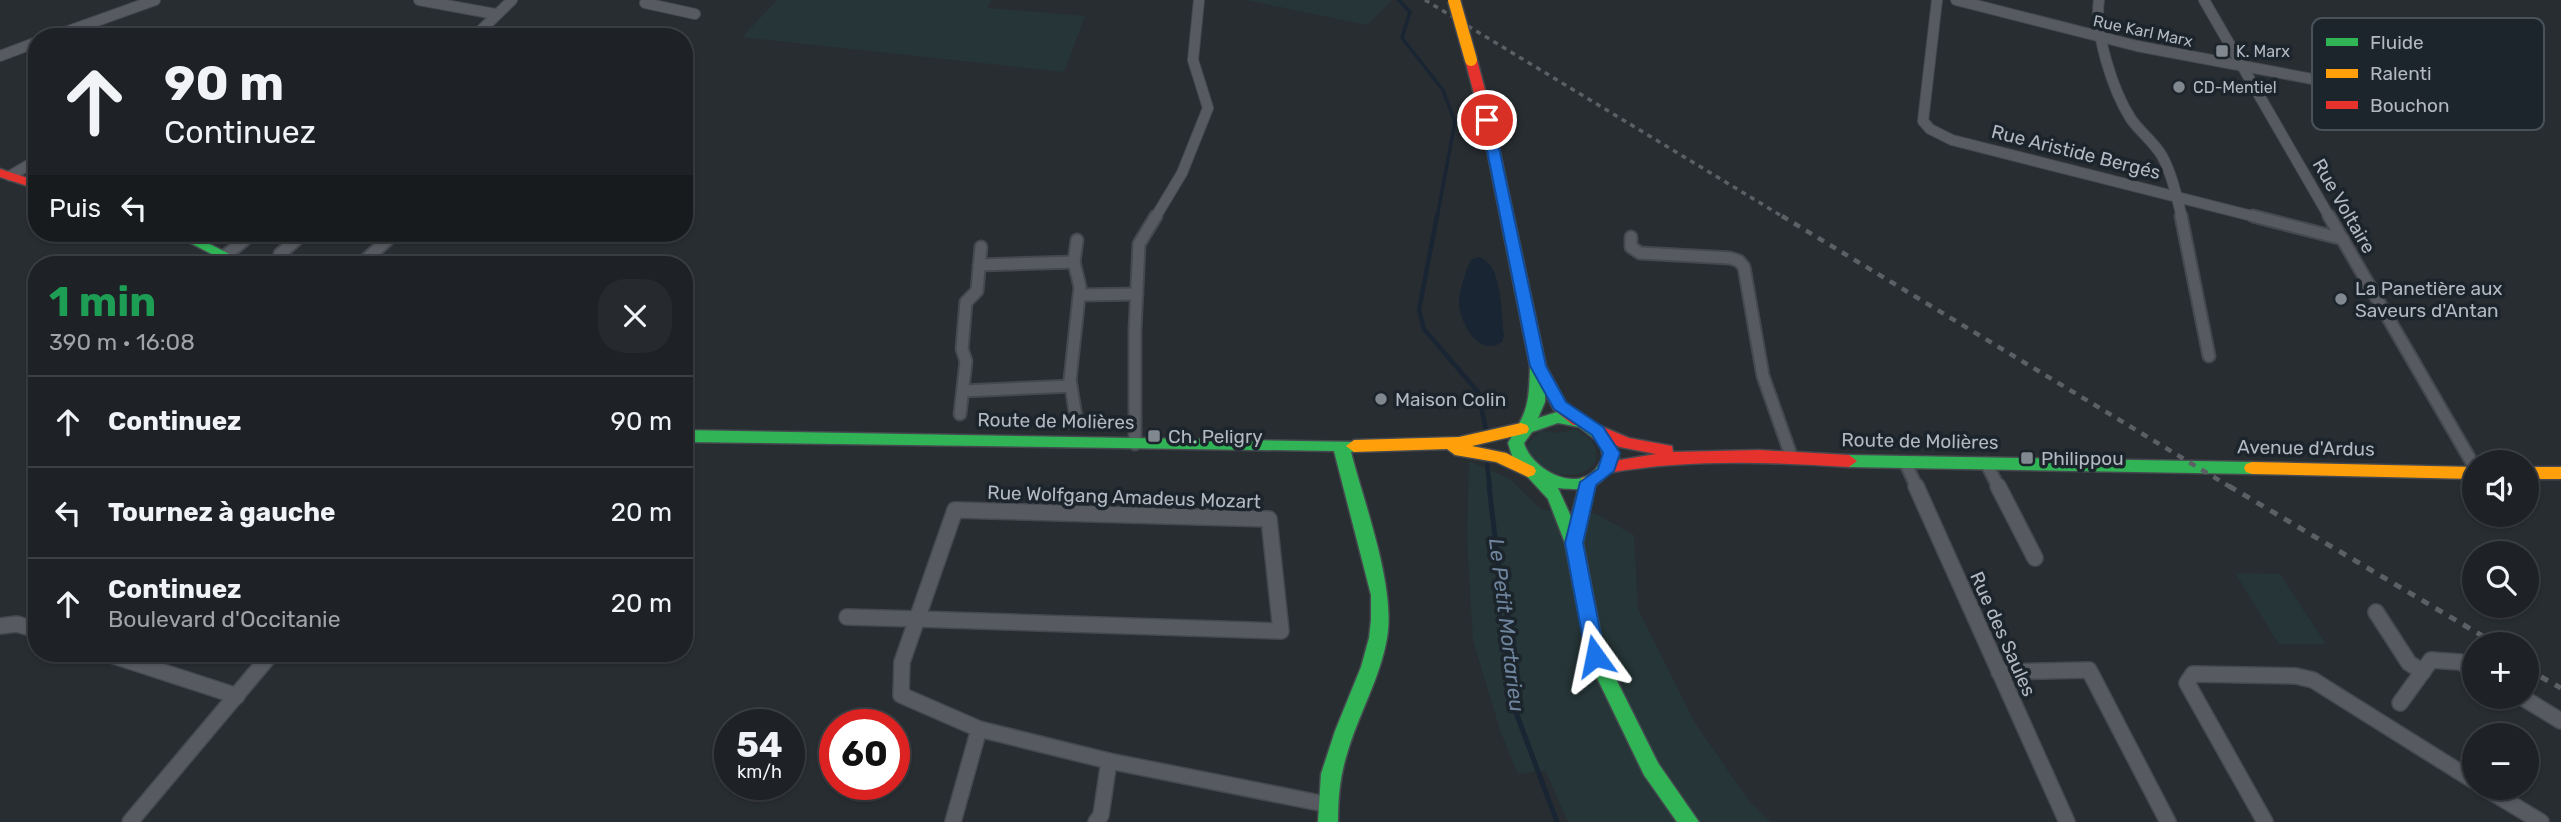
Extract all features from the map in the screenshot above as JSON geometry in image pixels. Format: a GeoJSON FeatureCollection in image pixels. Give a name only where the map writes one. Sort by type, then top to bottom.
{"type":"FeatureCollection","features":[{"type":"Feature","properties":{"kind":"main road"},"geometry":{"type":"LineString","coordinates":[[1454,0],[1487,120],[1538,366],[1536,408],[1514,442],[1517,457],[1555,496],[1574,543],[1595,656],[1651,769],[1689,822]]}},
{"type":"Feature","properties":{"kind":"main road"},"geometry":{"type":"LineString","coordinates":[[5,175],[28,182]]}},
{"type":"Feature","properties":{"kind":"main road"},"geometry":{"type":"LineString","coordinates":[[198,242],[226,255]]}},
{"type":"Feature","properties":{"kind":"main road"},"geometry":{"type":"LineString","coordinates":[[1532,474],[1557,484],[1588,482],[1597,478],[1608,467],[1611,453],[1598,431],[1560,406],[1538,366]]}},
{"type":"Feature","properties":{"kind":"main road"},"geometry":{"type":"LineString","coordinates":[[1524,427],[1546,418],[1579,421]]}},
{"type":"Feature","properties":{"kind":"main road","name":"Route de Molières"},"geometry":{"type":"LineString","coordinates":[[693,436],[1427,446],[1497,439],[1524,427]]}},
{"type":"Feature","properties":{"kind":"main road","name":"Route de Molières"},"geometry":{"type":"LineString","coordinates":[[1598,431],[1636,445],[1704,455]]}},
{"type":"Feature","properties":{"kind":"main road"},"geometry":{"type":"LineString","coordinates":[[1328,822],[1325,804],[1333,760],[1377,643],[1380,620],[1380,595],[1341,446]]}},
{"type":"Feature","properties":{"kind":"main road","name":"Route de Molières"},"geometry":{"type":"LineString","coordinates":[[1427,446],[1500,457],[1532,474]]}},
{"type":"Feature","properties":{"kind":"main road","name":"Route de Molières"},"geometry":{"type":"LineString","coordinates":[[1608,467],[1639,459],[1704,455],[2136,467]]}},
{"type":"Feature","properties":{"kind":"main road","name":"Avenue d'Ardus"},"geometry":{"type":"LineString","coordinates":[[2136,467],[2462,473]]}},
{"type":"Feature","properties":{"kind":"main road"},"geometry":{"type":"LineString","coordinates":[[2539,473],[2561,473]]}},
{"type":"Feature","properties":{"kind":"main road"},"geometry":{"type":"LineString","coordinates":[[1574,543],[1588,482]]}},
{"type":"Feature","properties":{"kind":"street"},"geometry":{"type":"LineString","coordinates":[[77,28],[155,0]]}},
{"type":"Feature","properties":{"kind":"street"},"geometry":{"type":"LineString","coordinates":[[419,0],[495,14]]}},
{"type":"Feature","properties":{"kind":"street"},"geometry":{"type":"LineString","coordinates":[[482,28],[512,0]]}},
{"type":"Feature","properties":{"kind":"street"},"geometry":{"type":"LineString","coordinates":[[650,0],[645,4],[695,14]]}},
{"type":"Feature","properties":{"kind":"street"},"geometry":{"type":"LineString","coordinates":[[1135,443],[1139,243],[1182,173],[1208,108],[1193,60],[1199,0]]}},
{"type":"Feature","properties":{"kind":"street","name":"Rue Aristide Bergés"},"geometry":{"type":"LineString","coordinates":[[1937,0],[1923,121],[1930,129],[1952,140],[2343,239]]}},
{"type":"Feature","properties":{"kind":"street","name":"Rue Karl Marx"},"geometry":{"type":"LineString","coordinates":[[1956,0],[2100,37],[2312,79]]}},
{"type":"Feature","properties":{"kind":"street"},"geometry":{"type":"LineString","coordinates":[[2099,0],[2096,7],[2100,37],[2127,114],[2157,145],[2175,195],[2209,356]]}},
{"type":"Feature","properties":{"kind":"street","name":"Rue Voltaire"},"geometry":{"type":"LineString","coordinates":[[2204,0],[2465,450]]}},
{"type":"Feature","properties":{"kind":"street"},"geometry":{"type":"LineString","coordinates":[[0,56],[28,45]]}},
{"type":"Feature","properties":{"kind":"street"},"geometry":{"type":"LineString","coordinates":[[5,175],[28,164]]}},
{"type":"Feature","properties":{"kind":"street"},"geometry":{"type":"LineString","coordinates":[[1631,237],[1631,247],[1640,253],[1730,258],[1740,261],[1744,267],[1763,376],[1792,458]]}},
{"type":"Feature","properties":{"kind":"street"},"geometry":{"type":"LineString","coordinates":[[1076,417],[1071,386],[1080,295],[1074,262],[1077,240]]}},
{"type":"Feature","properties":{"kind":"street"},"geometry":{"type":"LineString","coordinates":[[226,255],[242,242]]}},
{"type":"Feature","properties":{"kind":"street"},"geometry":{"type":"LineString","coordinates":[[283,256],[280,254],[294,242]]}},
{"type":"Feature","properties":{"kind":"street"},"geometry":{"type":"LineString","coordinates":[[370,256],[384,242]]}},
{"type":"Feature","properties":{"kind":"street"},"geometry":{"type":"LineString","coordinates":[[960,414],[966,361],[961,349],[966,302],[977,291],[981,247]]}},
{"type":"Feature","properties":{"kind":"street"},"geometry":{"type":"LineString","coordinates":[[979,265],[1074,262]]}},
{"type":"Feature","properties":{"kind":"street"},"geometry":{"type":"LineString","coordinates":[[1080,295],[1137,293]]}},
{"type":"Feature","properties":{"kind":"street"},"geometry":{"type":"LineString","coordinates":[[962,391],[1071,386]]}},
{"type":"Feature","properties":{"kind":"street","name":"Rue des Saules"},"geometry":{"type":"LineString","coordinates":[[1905,462],[2067,822]]}},
{"type":"Feature","properties":{"kind":"street"},"geometry":{"type":"LineString","coordinates":[[1986,463],[2035,558]]}},
{"type":"Feature","properties":{"kind":"street","name":"Rue Wolfgang Amadeus Mozart"},"geometry":{"type":"LineString","coordinates":[[847,617],[917,619],[1281,631],[1269,519],[955,510],[917,619],[902,662],[901,695],[979,729],[1109,761],[1325,804]]}},
{"type":"Feature","properties":{"kind":"street"},"geometry":{"type":"LineString","coordinates":[[2376,612],[2409,663],[2423,672]]}},
{"type":"Feature","properties":{"kind":"street"},"geometry":{"type":"LineString","coordinates":[[0,626],[17,624],[28,627]]}},
{"type":"Feature","properties":{"kind":"street"},"geometry":{"type":"LineString","coordinates":[[2400,703],[2431,660],[2447,659],[2462,663]]}},
{"type":"Feature","properties":{"kind":"street"},"geometry":{"type":"LineString","coordinates":[[133,662],[237,696]]}},
{"type":"Feature","properties":{"kind":"street"},"geometry":{"type":"LineString","coordinates":[[130,822],[265,662]]}},
{"type":"Feature","properties":{"kind":"street"},"geometry":{"type":"LineString","coordinates":[[1999,672],[2089,670],[2168,822]]}},
{"type":"Feature","properties":{"kind":"street"},"geometry":{"type":"LineString","coordinates":[[2265,822],[2187,683],[2193,674],[2296,676],[2313,680],[2462,773]]}},
{"type":"Feature","properties":{"kind":"street"},"geometry":{"type":"LineString","coordinates":[[2539,708],[2561,721]]}},
{"type":"Feature","properties":{"kind":"street"},"geometry":{"type":"LineString","coordinates":[[953,822],[979,729]]}},
{"type":"Feature","properties":{"kind":"street"},"geometry":{"type":"LineString","coordinates":[[1096,822],[1101,815],[1109,761]]}},
{"type":"Feature","properties":{"kind":"street"},"geometry":{"type":"LineString","coordinates":[[2505,800],[2541,822]]}},
{"type":"Feature","properties":{"kind":"shaded area"},"geometry":{"type":"Polygon","coordinates":[[[777,0],[992,0],[987,8],[1085,16],[1064,72],[742,37],[777,0]]]}},
{"type":"Feature","properties":{"kind":"shaded area"},"geometry":{"type":"Polygon","coordinates":[[[1246,0],[1392,0],[1367,25],[1246,0]]]}},
{"type":"Feature","properties":{"kind":"shaded area"},"geometry":{"type":"Polygon","coordinates":[[[1574,429],[1595,446],[1595,462],[1588,469],[1563,475],[1545,468],[1530,457],[1527,445],[1540,430],[1566,432],[1574,429]]]}},
{"type":"Feature","properties":{"kind":"shaded area"},"geometry":{"type":"Polygon","coordinates":[[[1469,461],[1510,479],[1542,510],[1594,513],[1634,535],[1638,609],[1695,723],[1749,801],[1771,822],[1568,822],[1545,770],[1518,774],[1501,733],[1473,641],[1467,538],[1469,461]]]}},
{"type":"Feature","properties":{"kind":"shaded area"},"geometry":{"type":"Polygon","coordinates":[[[2235,573],[2280,574],[2326,644],[2279,644],[2235,573]]]}},
{"type":"Feature","properties":{"kind":"water"},"geometry":{"type":"Polygon","coordinates":[[[1478,257],[1492,268],[1499,290],[1504,336],[1502,342],[1493,346],[1477,341],[1465,326],[1459,307],[1467,269],[1471,260],[1478,257]]]}},
{"type":"Feature","properties":{"kind":"waterway","name":"Le Petit Mortarieu"},"geometry":{"type":"LineString","coordinates":[[1399,0],[1410,12],[1402,38],[1443,90],[1455,122],[1437,218]]}},
{"type":"Feature","properties":{"kind":"waterway","name":"Le Petit Mortarieu"},"geometry":{"type":"LineString","coordinates":[[1437,216],[1419,310],[1424,329],[1478,392],[1486,430]]}},
{"type":"Feature","properties":{"kind":"waterway","name":"Le Petit Mortarieu"},"geometry":{"type":"LineString","coordinates":[[1487,465],[1490,488]]}},
{"type":"Feature","properties":{"kind":"waterway","name":"Le Petit Mortarieu"},"geometry":{"type":"LineString","coordinates":[[1489,486],[1500,580],[1512,638],[1510,675],[1514,707],[1557,822]]}},
{"type":"Feature","properties":{"kind":"railway"},"geometry":{"type":"LineString","coordinates":[[1425,0],[1785,218]]}},
{"type":"Feature","properties":{"kind":"railway"},"geometry":{"type":"LineString","coordinates":[[1782,216],[2232,488]]}},
{"type":"Feature","properties":{"kind":"railway"},"geometry":{"type":"LineString","coordinates":[[2229,486],[2476,632]]}},
{"type":"Feature","properties":{"kind":"railway"},"geometry":{"type":"LineString","coordinates":[[2539,676],[2561,688]]}},
{"type":"Feature","properties":{"kind":"traffic: fast"},"geometry":{"type":"LineString","coordinates":[[197,242],[225,256]]}},
{"type":"Feature","properties":{"kind":"traffic: fast"},"geometry":{"type":"LineString","coordinates":[[1528,424],[1537,402],[1538,366]]}},
{"type":"Feature","properties":{"kind":"traffic: fast"},"geometry":{"type":"LineString","coordinates":[[1557,417],[1584,423],[1607,440],[1611,458],[1598,478],[1579,485],[1556,482],[1535,472],[1520,458],[1516,443],[1527,428],[1557,417]]}},
{"type":"Feature","properties":{"kind":"traffic: fast"},"geometry":{"type":"LineString","coordinates":[[693,436],[1354,446]]}},
{"type":"Feature","properties":{"kind":"traffic: fast"},"geometry":{"type":"LineString","coordinates":[[1328,822],[1331,774],[1370,667],[1380,620],[1380,595],[1341,446]]}},
{"type":"Feature","properties":{"kind":"traffic: fast"},"geometry":{"type":"LineString","coordinates":[[1849,461],[2252,468]]}},
{"type":"Feature","properties":{"kind":"traffic: fast"},"geometry":{"type":"LineString","coordinates":[[1537,476],[1555,496],[1574,543],[1596,657],[1651,769],[1689,822]]}},
{"type":"Feature","properties":{"kind":"traffic: slow"},"geometry":{"type":"LineString","coordinates":[[1454,0],[1471,60]]}},
{"type":"Feature","properties":{"kind":"traffic: slow"},"geometry":{"type":"LineString","coordinates":[[1354,446],[1459,443],[1521,429]]}},
{"type":"Feature","properties":{"kind":"traffic: slow"},"geometry":{"type":"LineString","coordinates":[[1455,449],[1500,457],[1528,471]]}},
{"type":"Feature","properties":{"kind":"traffic: slow"},"geometry":{"type":"LineString","coordinates":[[2252,468],[2462,473]]}},
{"type":"Feature","properties":{"kind":"traffic: slow"},"geometry":{"type":"LineString","coordinates":[[2539,473],[2561,473]]}},
{"type":"Feature","properties":{"kind":"traffic: slow"},"geometry":{"type":"LineString","coordinates":[[1574,542],[1588,482]]}},
{"type":"Feature","properties":{"kind":"traffic: jam"},"geometry":{"type":"LineString","coordinates":[[1471,60],[1487,120],[1538,366],[1560,406],[1579,421]]}},
{"type":"Feature","properties":{"kind":"traffic: jam"},"geometry":{"type":"LineString","coordinates":[[0,173],[28,182]]}},
{"type":"Feature","properties":{"kind":"traffic: jam"},"geometry":{"type":"LineString","coordinates":[[1598,431],[1626,443],[1666,450]]}},
{"type":"Feature","properties":{"kind":"traffic: jam"},"geometry":{"type":"LineString","coordinates":[[1608,467],[1698,456],[1849,461]]}},
{"type":"Feature","properties":{"kind":"place","name":"K. Marx"},"geometry":{"type":"Point","coordinates":[2222,51]}},
{"type":"Feature","properties":{"kind":"place","name":"CD-Mentiel"},"geometry":{"type":"Point","coordinates":[2179,87]}},
{"type":"Feature","properties":{"kind":"place","name":"La Panetière aux Saveurs d'Antan"},"geometry":{"type":"Point","coordinates":[2341,299]}},
{"type":"Feature","properties":{"kind":"place","name":"Maison Colin"},"geometry":{"type":"Point","coordinates":[1381,399]}},
{"type":"Feature","properties":{"kind":"place","name":"Ch. Peligry"},"geometry":{"type":"Point","coordinates":[1154,436]}},
{"type":"Feature","properties":{"kind":"place","name":"Philippou"},"geometry":{"type":"Point","coordinates":[2027,458]}},
{"type":"Feature","properties":{"kind":"route"},"geometry":{"type":"LineString","coordinates":[[1487,120],[1538,366],[1560,406],[1598,431],[1609,445],[1611,453],[1611,460],[1604,473],[1588,482],[1574,543],[1595,656]]}}]}
